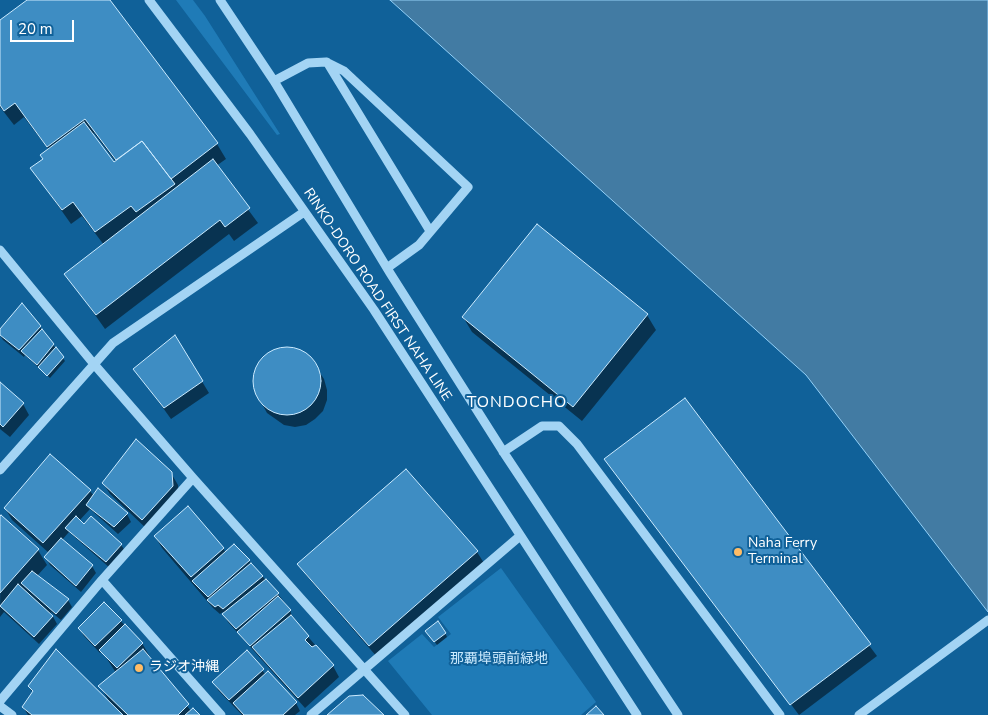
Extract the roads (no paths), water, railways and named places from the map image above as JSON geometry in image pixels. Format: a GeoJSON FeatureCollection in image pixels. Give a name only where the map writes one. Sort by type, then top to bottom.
{"type":"FeatureCollection","features":[{"type":"Feature","properties":{"kind":"street","name":"RINKO-DORO ROAD FIRST NAHA LINE"},"geometry":{"type":"LineString","coordinates":[[149,0],[374,310],[637,715]]}},
{"type":"Feature","properties":{"kind":"street","name":"RINKO-DORO ROAD FIRST NAHA LINE"},"geometry":{"type":"LineString","coordinates":[[220,0],[274,81],[387,268],[503,452],[678,715]]}},
{"type":"Feature","properties":{"kind":"street"},"geometry":{"type":"LineString","coordinates":[[274,81],[308,63],[326,62],[344,71],[468,187],[419,245],[387,268]]}},
{"type":"Feature","properties":{"kind":"street"},"geometry":{"type":"LineString","coordinates":[[326,62],[430,231]]}},
{"type":"Feature","properties":{"kind":"street"},"geometry":{"type":"LineString","coordinates":[[0,470],[93,363],[113,343],[304,212]]}},
{"type":"Feature","properties":{"kind":"street"},"geometry":{"type":"LineString","coordinates":[[0,250],[93,363],[193,478],[405,715]]}},
{"type":"Feature","properties":{"kind":"street"},"geometry":{"type":"LineString","coordinates":[[503,452],[542,426],[560,426],[577,444],[780,715]]}},
{"type":"Feature","properties":{"kind":"street"},"geometry":{"type":"LineString","coordinates":[[0,701],[102,580],[193,478]]}},
{"type":"Feature","properties":{"kind":"street"},"geometry":{"type":"LineString","coordinates":[[311,715],[520,536]]}},
{"type":"Feature","properties":{"kind":"street"},"geometry":{"type":"LineString","coordinates":[[102,580],[221,715]]}},
{"type":"Feature","properties":{"kind":"street"},"geometry":{"type":"LineString","coordinates":[[859,715],[988,620]]}},
{"type":"Feature","properties":{"kind":"street"},"geometry":{"type":"LineString","coordinates":[[0,706],[12,715]]}},
{"type":"Feature","properties":{"kind":"place","name":"Naha Ferry Terminal"},"geometry":{"type":"Point","coordinates":[738,552]}},
{"type":"Feature","properties":{"kind":"place","name":"ラジオ沖縄"},"geometry":{"type":"Point","coordinates":[139,668]}},
{"type":"Feature","properties":{"kind":"district","name":"TONDOCHO"},"geometry":{"type":"Point","coordinates":[517,403]}},
{"type":"Feature","properties":{"kind":"park label","name":"那覇埠頭前緑地"},"geometry":{"type":"Point","coordinates":[499,660]}}]}
